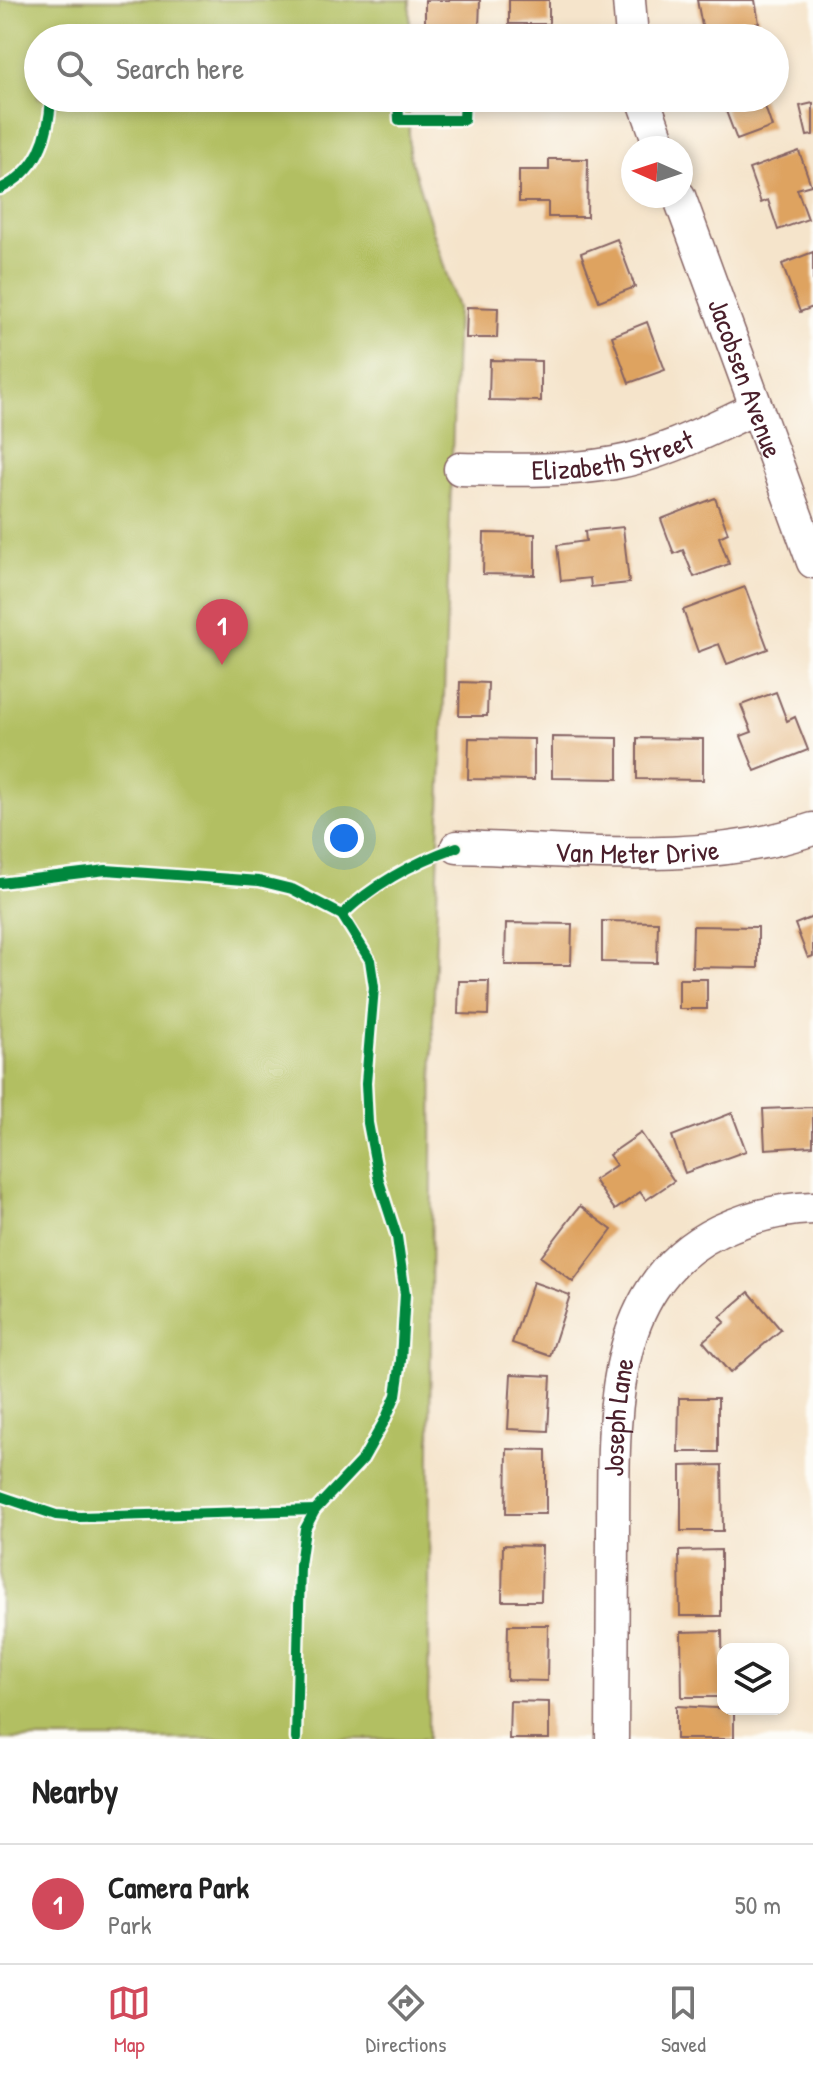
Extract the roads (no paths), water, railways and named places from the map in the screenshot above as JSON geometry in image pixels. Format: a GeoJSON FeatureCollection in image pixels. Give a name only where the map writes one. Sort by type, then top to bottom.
{"type":"FeatureCollection","features":[{"type":"Feature","properties":{"kind":"street"},"geometry":{"type":"LineString","coordinates":[[629,0],[631,24]]}},
{"type":"Feature","properties":{"kind":"street"},"geometry":{"type":"LineString","coordinates":[[648,112],[657,136]]}},
{"type":"Feature","properties":{"kind":"street","name":"Jacobsen Avenue"},"geometry":{"type":"LineString","coordinates":[[683,208],[813,562]]}},
{"type":"Feature","properties":{"kind":"street","name":"Elizabeth Street"},"geometry":{"type":"LineString","coordinates":[[460,469],[550,470],[614,463],[678,444],[756,408]]}},
{"type":"Feature","properties":{"kind":"street","name":"Van Meter Drive"},"geometry":{"type":"LineString","coordinates":[[457,847],[687,852],[770,842],[813,829]]}},
{"type":"Feature","properties":{"kind":"street","name":"Joseph Lane"},"geometry":{"type":"LineString","coordinates":[[612,1739],[614,1426],[621,1368],[632,1327],[651,1289],[675,1260],[703,1239],[769,1213],[813,1208]]}},
{"type":"Feature","properties":{"kind":"place","name":"Camera Park"},"geometry":{"type":"Point","coordinates":[222,665]}}]}
